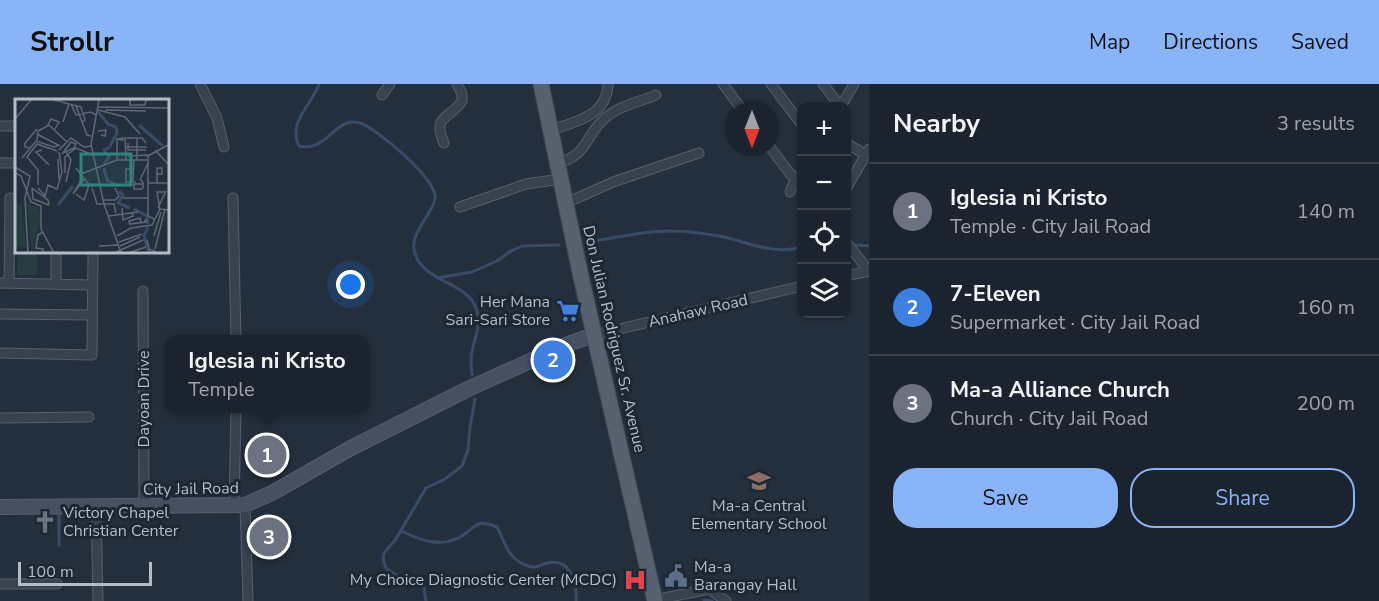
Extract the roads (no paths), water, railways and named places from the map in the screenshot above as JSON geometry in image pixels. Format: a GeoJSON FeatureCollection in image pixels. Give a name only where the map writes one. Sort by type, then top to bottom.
{"type":"FeatureCollection","features":[{"type":"Feature","properties":{"kind":"main road","name":"Don Julian Rodriguez Sr. Avenue"},"geometry":{"type":"LineString","coordinates":[[541,84],[594,335],[655,600]]}},
{"type":"Feature","properties":{"kind":"street"},"geometry":{"type":"LineString","coordinates":[[200,84],[217,118],[225,147]]}},
{"type":"Feature","properties":{"kind":"street"},"geometry":{"type":"LineString","coordinates":[[382,95],[390,84]]}},
{"type":"Feature","properties":{"kind":"street"},"geometry":{"type":"LineString","coordinates":[[444,142],[439,131],[440,124],[462,101],[462,94],[457,84]]}},
{"type":"Feature","properties":{"kind":"street"},"geometry":{"type":"LineString","coordinates":[[551,130],[582,121],[597,109],[608,91],[608,84]]}},
{"type":"Feature","properties":{"kind":"street"},"geometry":{"type":"LineString","coordinates":[[723,84],[736,102]]}},
{"type":"Feature","properties":{"kind":"street"},"geometry":{"type":"LineString","coordinates":[[771,84],[797,119]]}},
{"type":"Feature","properties":{"kind":"street"},"geometry":{"type":"LineString","coordinates":[[823,84],[837,102]]}},
{"type":"Feature","properties":{"kind":"street"},"geometry":{"type":"LineString","coordinates":[[843,102],[854,84]]}},
{"type":"Feature","properties":{"kind":"street"},"geometry":{"type":"LineString","coordinates":[[557,163],[575,157],[603,119],[656,95]]}},
{"type":"Feature","properties":{"kind":"street"},"geometry":{"type":"LineString","coordinates":[[851,145],[868,152],[851,181]]}},
{"type":"Feature","properties":{"kind":"street"},"geometry":{"type":"LineString","coordinates":[[566,203],[613,182],[699,153]]}},
{"type":"Feature","properties":{"kind":"street"},"geometry":{"type":"LineString","coordinates":[[777,156],[791,175],[797,176]]}},
{"type":"Feature","properties":{"kind":"street"},"geometry":{"type":"LineString","coordinates":[[460,207],[526,184],[561,179]]}},
{"type":"Feature","properties":{"kind":"street"},"geometry":{"type":"LineString","coordinates":[[790,192],[797,180]]}},
{"type":"Feature","properties":{"kind":"street"},"geometry":{"type":"LineString","coordinates":[[9,198],[5,283],[92,285]]}},
{"type":"Feature","properties":{"kind":"street"},"geometry":{"type":"LineString","coordinates":[[233,198],[236,335]]}},
{"type":"Feature","properties":{"kind":"street"},"geometry":{"type":"LineString","coordinates":[[851,248],[869,271],[851,275]]}},
{"type":"Feature","properties":{"kind":"street"},"geometry":{"type":"LineString","coordinates":[[56,254],[56,284]]}},
{"type":"Feature","properties":{"kind":"street"},"geometry":{"type":"LineString","coordinates":[[0,353],[92,355],[93,254]]}},
{"type":"Feature","properties":{"kind":"street","name":"Anahaw Road"},"geometry":{"type":"LineString","coordinates":[[594,335],[797,287]]}},
{"type":"Feature","properties":{"kind":"street","name":"Dayoan Drive"},"geometry":{"type":"LineString","coordinates":[[144,291],[144,507]]}},
{"type":"Feature","properties":{"kind":"street"},"geometry":{"type":"LineString","coordinates":[[0,314],[92,315]]}},
{"type":"Feature","properties":{"kind":"street","name":"City Jail Road"},"geometry":{"type":"LineString","coordinates":[[0,507],[240,505],[272,494],[351,448],[477,385],[568,344],[594,335]]}},
{"type":"Feature","properties":{"kind":"street"},"geometry":{"type":"LineString","coordinates":[[236,413],[240,505],[248,601]]}},
{"type":"Feature","properties":{"kind":"street"},"geometry":{"type":"LineString","coordinates":[[0,418],[89,417]]}},
{"type":"Feature","properties":{"kind":"street"},"geometry":{"type":"LineString","coordinates":[[96,507],[98,601]]}},
{"type":"Feature","properties":{"kind":"street"},"geometry":{"type":"LineString","coordinates":[[0,584],[57,584]]}},
{"type":"Feature","properties":{"kind":"street"},"geometry":{"type":"LineString","coordinates":[[655,600],[709,589],[726,601]]}},
{"type":"Feature","properties":{"kind":"waterway"},"geometry":{"type":"LineString","coordinates":[[319,84],[298,121],[296,137],[299,146],[309,147],[317,144],[344,124],[360,123],[392,144],[417,168],[433,190],[435,199],[416,236],[414,249],[425,269],[465,293],[477,311],[478,325],[471,354],[472,375]]}},
{"type":"Feature","properties":{"kind":"waterway"},"geometry":{"type":"LineString","coordinates":[[585,242],[650,232],[679,231],[724,237],[772,249],[797,248]]}},
{"type":"Feature","properties":{"kind":"waterway"},"geometry":{"type":"LineString","coordinates":[[437,278],[472,272],[522,246],[559,245]]}},
{"type":"Feature","properties":{"kind":"waterway"},"geometry":{"type":"LineString","coordinates":[[856,245],[869,246]]}},
{"type":"Feature","properties":{"kind":"waterway"},"geometry":{"type":"LineString","coordinates":[[426,601],[423,583],[418,578],[399,576],[388,570],[383,560],[384,553],[396,539],[426,488],[445,479],[462,466],[468,450],[475,399]]}},
{"type":"Feature","properties":{"kind":"waterway"},"geometry":{"type":"LineString","coordinates":[[59,511],[59,545]]}},
{"type":"Feature","properties":{"kind":"waterway"},"geometry":{"type":"LineString","coordinates":[[401,531],[430,542],[445,542],[460,537],[479,524],[484,523],[497,527],[508,550],[521,563],[533,567],[555,562],[567,568],[574,579],[576,601]]}},
{"type":"Feature","properties":{"kind":"waterway"},"geometry":{"type":"LineString","coordinates":[[704,600],[712,601]]}},
{"type":"Feature","properties":{"kind":"place","name":"Her Mana Sari-Sari Store"},"geometry":{"type":"Point","coordinates":[568,311]}},
{"type":"Feature","properties":{"kind":"place","name":"7-Eleven"},"geometry":{"type":"Point","coordinates":[553,360]}},
{"type":"Feature","properties":{"kind":"place","name":"Iglesia ni Kristo"},"geometry":{"type":"Point","coordinates":[267,455]}},
{"type":"Feature","properties":{"kind":"place","name":"Ma-a Central Elementary School"},"geometry":{"type":"Point","coordinates":[759,481]}},
{"type":"Feature","properties":{"kind":"place","name":"Victory Chapel Christian Center"},"geometry":{"type":"Point","coordinates":[45,522]}},
{"type":"Feature","properties":{"kind":"place","name":"Ma-a Alliance Church"},"geometry":{"type":"Point","coordinates":[269,537]}},
{"type":"Feature","properties":{"kind":"place","name":"Ma-a Barangay Hall"},"geometry":{"type":"Point","coordinates":[676,576]}},
{"type":"Feature","properties":{"kind":"place","name":"My Choice Diagnostic Center (MCDC)"},"geometry":{"type":"Point","coordinates":[635,580]}}]}
